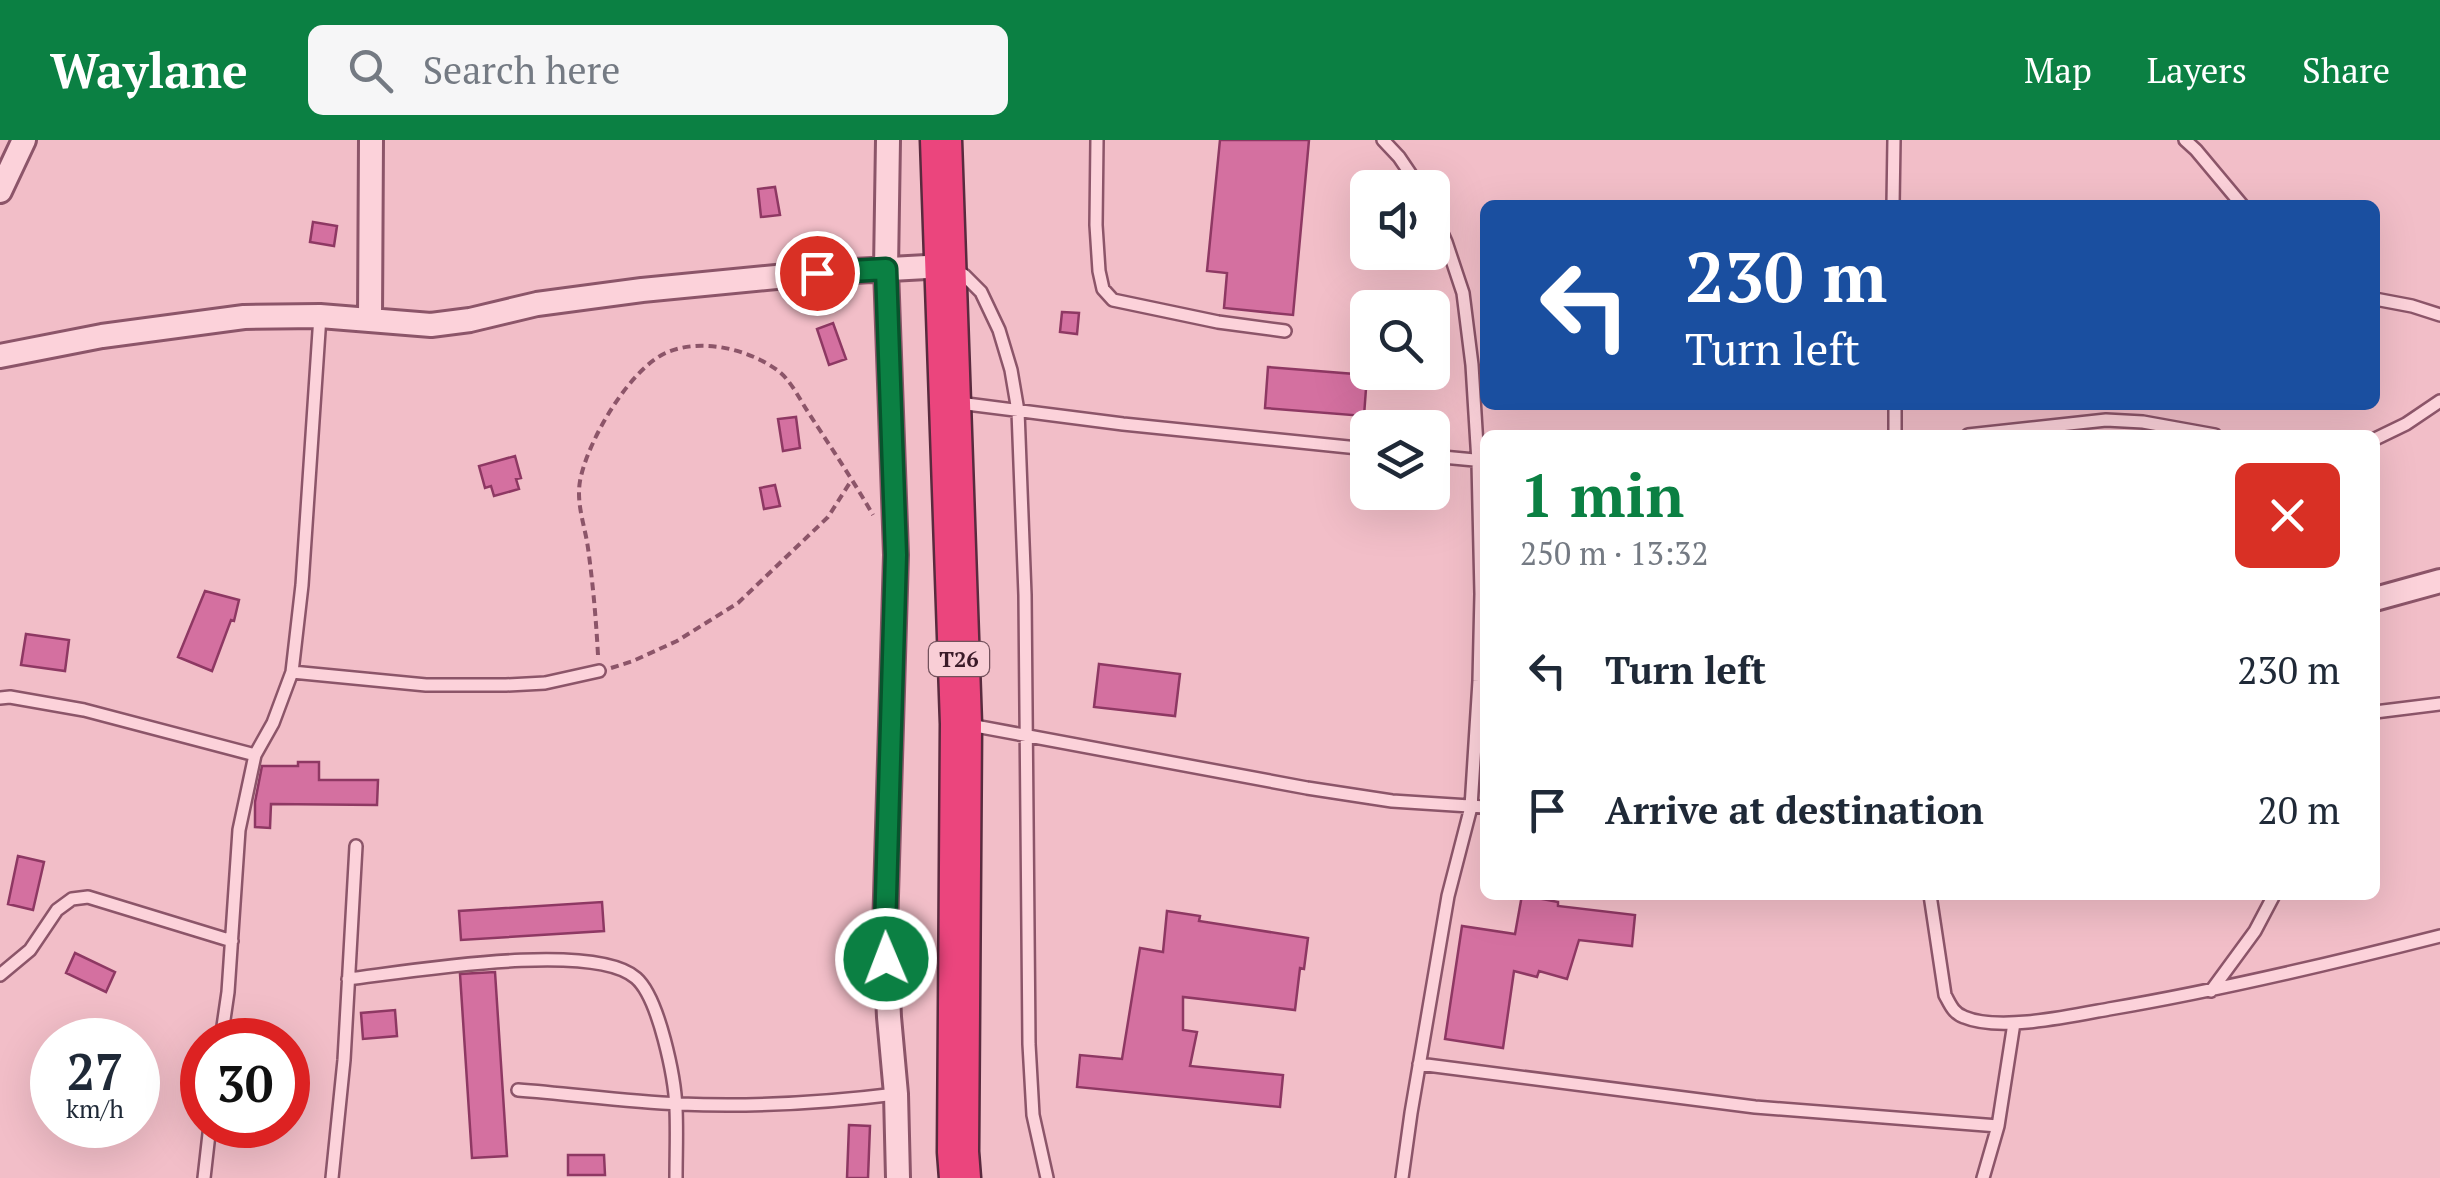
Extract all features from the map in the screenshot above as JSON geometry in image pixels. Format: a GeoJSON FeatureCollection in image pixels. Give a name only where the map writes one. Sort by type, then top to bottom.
{"type":"FeatureCollection","features":[{"type":"Feature","properties":{"kind":"highway","name":"T26"},"geometry":{"type":"LineString","coordinates":[[941,140],[961,724],[960,1178]]}},
{"type":"Feature","properties":{"kind":"street"},"geometry":{"type":"LineString","coordinates":[[0,191],[24,140]]}},
{"type":"Feature","properties":{"kind":"street"},"geometry":{"type":"LineString","coordinates":[[370,320],[371,140]]}},
{"type":"Feature","properties":{"kind":"street"},"geometry":{"type":"LineString","coordinates":[[888,140],[886,269],[896,555],[885,930],[898,1178]]}},
{"type":"Feature","properties":{"kind":"street"},"geometry":{"type":"LineString","coordinates":[[0,356],[102,336],[244,317],[320,316],[431,325],[536,304],[642,290],[817,273],[945,266]]}},
{"type":"Feature","properties":{"kind":"street"},"geometry":{"type":"LineString","coordinates":[[2380,598],[2440,581]]}},
{"type":"Feature","properties":{"kind":"lane"},"geometry":{"type":"LineString","coordinates":[[1097,140],[1096,225],[1102,290],[1113,300],[1218,322],[1285,331]]}},
{"type":"Feature","properties":{"kind":"lane"},"geometry":{"type":"LineString","coordinates":[[1384,140],[1409,170]]}},
{"type":"Feature","properties":{"kind":"lane"},"geometry":{"type":"LineString","coordinates":[[1893,200],[1894,140]]}},
{"type":"Feature","properties":{"kind":"lane"},"geometry":{"type":"LineString","coordinates":[[2185,140],[2238,200]]}},
{"type":"Feature","properties":{"kind":"lane"},"geometry":{"type":"LineString","coordinates":[[1450,254],[1463,293],[1480,442]]}},
{"type":"Feature","properties":{"kind":"lane"},"geometry":{"type":"LineString","coordinates":[[945,266],[964,275],[981,292],[999,330],[1018,411],[1025,595],[1029,1044],[1033,1114],[1047,1178]]}},
{"type":"Feature","properties":{"kind":"lane"},"geometry":{"type":"LineString","coordinates":[[2380,300],[2440,316]]}},
{"type":"Feature","properties":{"kind":"lane"},"geometry":{"type":"LineString","coordinates":[[223,1018],[239,830],[255,756],[273,723],[292,672],[302,586],[320,316]]}},
{"type":"Feature","properties":{"kind":"lane"},"geometry":{"type":"LineString","coordinates":[[2380,437],[2440,400]]}},
{"type":"Feature","properties":{"kind":"lane"},"geometry":{"type":"LineString","coordinates":[[949,402],[1350,447]]}},
{"type":"Feature","properties":{"kind":"lane"},"geometry":{"type":"LineString","coordinates":[[2014,430],[2106,420],[2188,430]]}},
{"type":"Feature","properties":{"kind":"lane"},"geometry":{"type":"LineString","coordinates":[[1450,458],[1480,461]]}},
{"type":"Feature","properties":{"kind":"lane"},"geometry":{"type":"LineString","coordinates":[[1402,1178],[1448,896],[1471,806],[1480,664]]}},
{"type":"Feature","properties":{"kind":"lane"},"geometry":{"type":"LineString","coordinates":[[292,672],[426,685],[506,686],[545,684],[599,672]]}},
{"type":"Feature","properties":{"kind":"lane"},"geometry":{"type":"LineString","coordinates":[[0,698],[10,696],[84,710],[255,756]]}},
{"type":"Feature","properties":{"kind":"lane"},"geometry":{"type":"LineString","coordinates":[[2380,711],[2440,704]]}},
{"type":"Feature","properties":{"kind":"lane"},"geometry":{"type":"LineString","coordinates":[[961,724],[1358,796],[1480,806]]}},
{"type":"Feature","properties":{"kind":"lane"},"geometry":{"type":"LineString","coordinates":[[332,1178],[356,846]]}},
{"type":"Feature","properties":{"kind":"lane"},"geometry":{"type":"LineString","coordinates":[[0,976],[30,950],[58,910],[72,899],[88,897],[232,941]]}},
{"type":"Feature","properties":{"kind":"lane"},"geometry":{"type":"LineString","coordinates":[[1931,900],[1945,994],[1960,1016],[1978,1021],[2014,1023],[2073,1016],[2210,992],[2440,936]]}},
{"type":"Feature","properties":{"kind":"lane"},"geometry":{"type":"LineString","coordinates":[[2210,992],[2255,930],[2271,900]]}},
{"type":"Feature","properties":{"kind":"lane"},"geometry":{"type":"LineString","coordinates":[[348,979],[566,960],[620,968],[637,978],[659,1021],[676,1104],[676,1178]]}},
{"type":"Feature","properties":{"kind":"lane"},"geometry":{"type":"LineString","coordinates":[[1983,1178],[1998,1126],[2014,1023]]}},
{"type":"Feature","properties":{"kind":"lane"},"geometry":{"type":"LineString","coordinates":[[1420,1064],[1755,1106],[1998,1126]]}},
{"type":"Feature","properties":{"kind":"lane"},"geometry":{"type":"LineString","coordinates":[[518,1090],[676,1104],[788,1104],[896,1094]]}},
{"type":"Feature","properties":{"kind":"lane"},"geometry":{"type":"LineString","coordinates":[[204,1178],[207,1148]]}},
{"type":"Feature","properties":{"kind":"path"},"geometry":{"type":"LineString","coordinates":[[851,481],[828,517],[738,602],[677,641],[599,672],[591,569],[580,513],[580,483],[602,420],[650,362],[667,352],[689,346],[724,348],[779,371],[824,436],[896,555]]}},
{"type":"Feature","properties":{"kind":"building"},"geometry":{"type":"Polygon","coordinates":[[[1220,140],[1309,140],[1293,315],[1224,308],[1227,273],[1207,271],[1220,140]]]}},
{"type":"Feature","properties":{"kind":"building"},"geometry":{"type":"Polygon","coordinates":[[[775,187],[780,215],[761,217],[758,189],[775,187]]]}},
{"type":"Feature","properties":{"kind":"building"},"geometry":{"type":"Polygon","coordinates":[[[313,222],[337,226],[334,246],[310,242],[313,222]]]}},
{"type":"Feature","properties":{"kind":"building"},"geometry":{"type":"Polygon","coordinates":[[[1062,312],[1079,313],[1077,334],[1060,332],[1062,312]]]}},
{"type":"Feature","properties":{"kind":"building"},"geometry":{"type":"Polygon","coordinates":[[[833,323],[846,359],[829,365],[817,329],[833,323]]]}},
{"type":"Feature","properties":{"kind":"building"},"geometry":{"type":"Polygon","coordinates":[[[1268,367],[1350,374],[1350,390],[1366,390],[1364,410],[1350,410],[1350,415],[1265,408],[1268,367]]]}},
{"type":"Feature","properties":{"kind":"building"},"geometry":{"type":"Polygon","coordinates":[[[796,417],[800,448],[783,451],[778,419],[796,417]]]}},
{"type":"Feature","properties":{"kind":"building"},"geometry":{"type":"Polygon","coordinates":[[[515,456],[521,478],[516,479],[519,489],[494,496],[491,486],[485,488],[479,466],[515,456]]]}},
{"type":"Feature","properties":{"kind":"building"},"geometry":{"type":"Polygon","coordinates":[[[775,485],[780,506],[764,509],[760,488],[775,485]]]}},
{"type":"Feature","properties":{"kind":"building"},"geometry":{"type":"Polygon","coordinates":[[[205,591],[239,600],[212,671],[178,657],[205,591]]]}},
{"type":"Feature","properties":{"kind":"building"},"geometry":{"type":"Polygon","coordinates":[[[26,634],[69,640],[65,671],[21,665],[26,634]]]}},
{"type":"Feature","properties":{"kind":"building"},"geometry":{"type":"Polygon","coordinates":[[[1099,664],[1180,674],[1175,716],[1094,707],[1099,664]]]}},
{"type":"Feature","properties":{"kind":"building"},"geometry":{"type":"Polygon","coordinates":[[[298,762],[319,762],[319,780],[378,780],[377,805],[271,804],[270,828],[255,827],[262,766],[298,766],[298,762]]]}},
{"type":"Feature","properties":{"kind":"building"},"geometry":{"type":"Polygon","coordinates":[[[18,856],[44,862],[33,910],[8,904],[18,856]]]}},
{"type":"Feature","properties":{"kind":"building"},"geometry":{"type":"Polygon","coordinates":[[[1521,900],[1548,900],[1558,902],[1558,906],[1635,915],[1632,946],[1579,940],[1567,979],[1539,971],[1537,977],[1514,971],[1503,1048],[1445,1039],[1462,926],[1515,934],[1521,900]]]}},
{"type":"Feature","properties":{"kind":"building"},"geometry":{"type":"Polygon","coordinates":[[[602,902],[604,931],[461,940],[459,911],[602,902]]]}},
{"type":"Feature","properties":{"kind":"building"},"geometry":{"type":"Polygon","coordinates":[[[1167,911],[1200,916],[1199,921],[1308,938],[1295,1010],[1183,997],[1183,1030],[1197,1032],[1190,1066],[1283,1075],[1280,1107],[1077,1087],[1080,1055],[1122,1059],[1140,948],[1163,952],[1167,911]]]}},
{"type":"Feature","properties":{"kind":"building"},"geometry":{"type":"Polygon","coordinates":[[[75,953],[115,972],[106,992],[66,973],[75,953]]]}},
{"type":"Feature","properties":{"kind":"building"},"geometry":{"type":"Polygon","coordinates":[[[495,972],[507,1156],[472,1158],[460,974],[495,972]]]}},
{"type":"Feature","properties":{"kind":"building"},"geometry":{"type":"Polygon","coordinates":[[[395,1010],[397,1036],[363,1039],[361,1013],[395,1010]]]}},
{"type":"Feature","properties":{"kind":"building"},"geometry":{"type":"Polygon","coordinates":[[[849,1125],[870,1126],[868,1178],[847,1178],[849,1125]]]}},
{"type":"Feature","properties":{"kind":"building"},"geometry":{"type":"Polygon","coordinates":[[[568,1155],[604,1155],[605,1175],[568,1175],[568,1155]]]}},
{"type":"Feature","properties":{"kind":"route"},"geometry":{"type":"LineString","coordinates":[[817,273],[886,269],[896,555],[886,959]]}}]}
